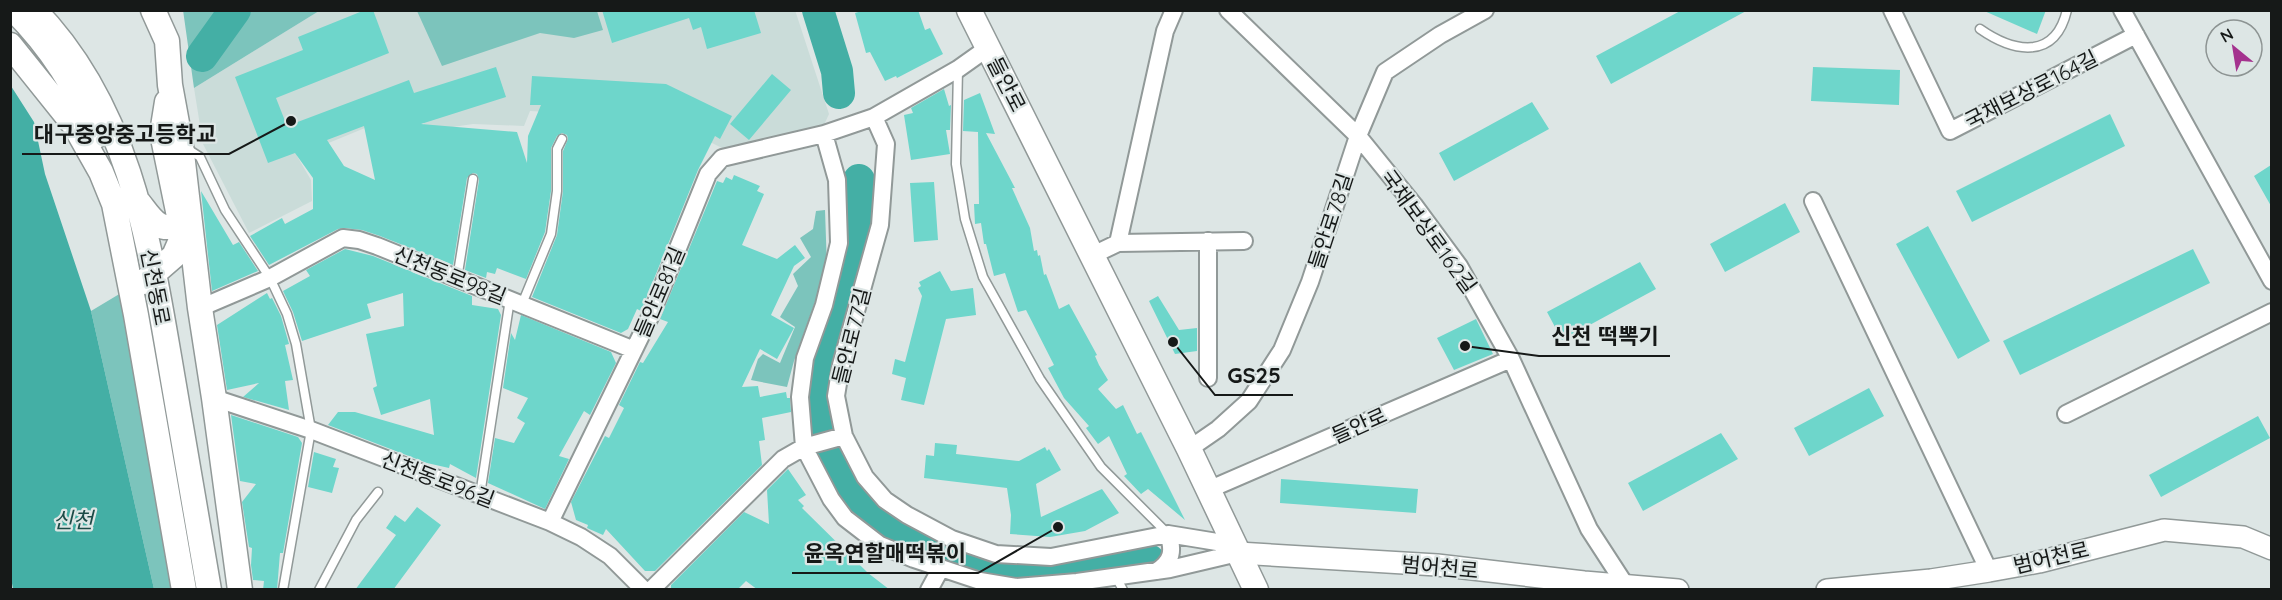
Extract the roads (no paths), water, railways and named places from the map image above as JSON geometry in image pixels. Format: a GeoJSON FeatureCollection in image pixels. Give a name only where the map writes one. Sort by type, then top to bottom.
{"type":"FeatureCollection","features":[{"type":"Feature","properties":{"kind":"main road"},"geometry":{"type":"LineString","coordinates":[[14,10],[36,32],[61,69],[90,120],[101,161]]}},
{"type":"Feature","properties":{"kind":"main road","name":"들안로"},"geometry":{"type":"LineString","coordinates":[[969,10],[1189,449],[1256,590]]}},
{"type":"Feature","properties":{"kind":"main road"},"geometry":{"type":"LineString","coordinates":[[158,14],[166,41],[170,85],[181,145],[200,308],[240,590]]}},
{"type":"Feature","properties":{"kind":"main road","name":"신천동로"},"geometry":{"type":"LineString","coordinates":[[41,18],[71,54],[94,92],[126,163],[139,203],[209,590]]}},
{"type":"Feature","properties":{"kind":"main road","name":"신천동로"},"geometry":{"type":"LineString","coordinates":[[10,45],[101,161],[114,204],[132,294],[184,590]]}},
{"type":"Feature","properties":{"kind":"main road"},"geometry":{"type":"LineString","coordinates":[[132,294],[174,256],[181,240],[180,221],[162,133],[170,85]]}},
{"type":"Feature","properties":{"kind":"main road"},"geometry":{"type":"LineString","coordinates":[[139,203],[153,221],[162,227],[172,227],[180,221]]}},
{"type":"Feature","properties":{"kind":"street"},"geometry":{"type":"LineString","coordinates":[[1118,243],[1165,31],[1174,10]]}},
{"type":"Feature","properties":{"kind":"street","name":"국채보상로162길"},"geometry":{"type":"LineString","coordinates":[[1228,10],[1358,136],[1414,205],[1459,266],[1511,359],[1589,529],[1627,588]]}},
{"type":"Feature","properties":{"kind":"street","name":"들안로78길"},"geometry":{"type":"LineString","coordinates":[[1189,449],[1218,429],[1249,401],[1282,350],[1310,282],[1358,136],[1385,72],[1440,35],[1485,10]]}},
{"type":"Feature","properties":{"kind":"street","name":"국채보상로164길"},"geometry":{"type":"LineString","coordinates":[[1892,10],[1950,131],[2136,34]]}},
{"type":"Feature","properties":{"kind":"street"},"geometry":{"type":"LineString","coordinates":[[2122,10],[2271,281]]}},
{"type":"Feature","properties":{"kind":"street"},"geometry":{"type":"LineString","coordinates":[[877,114],[958,69],[989,47]]}},
{"type":"Feature","properties":{"kind":"street","name":"들안로81길"},"geometry":{"type":"LineString","coordinates":[[550,522],[634,350],[673,264],[708,174],[722,158],[824,134],[877,114]]}},
{"type":"Feature","properties":{"kind":"street","name":"들안로77길"},"geometry":{"type":"LineString","coordinates":[[877,114],[886,144],[880,225],[841,365],[836,396],[843,436],[865,477],[885,500],[907,515],[952,539],[996,554],[1051,557],[1168,534],[1217,542],[1238,553]]}},
{"type":"Feature","properties":{"kind":"street"},"geometry":{"type":"LineString","coordinates":[[824,134],[837,180],[839,243],[824,305],[805,358],[800,397],[804,447],[831,499],[845,518],[880,545],[980,581],[1016,587],[1119,583],[1157,571],[1238,553]]}},
{"type":"Feature","properties":{"kind":"street"},"geometry":{"type":"LineString","coordinates":[[1813,201],[1989,571]]}},
{"type":"Feature","properties":{"kind":"street","name":"신천동로98길"},"geometry":{"type":"LineString","coordinates":[[200,308],[270,278],[343,238],[377,246],[634,350]]}},
{"type":"Feature","properties":{"kind":"street"},"geometry":{"type":"LineString","coordinates":[[1208,241],[1208,378]]}},
{"type":"Feature","properties":{"kind":"street"},"geometry":{"type":"LineString","coordinates":[[1093,255],[1118,243],[1244,241]]}},
{"type":"Feature","properties":{"kind":"street"},"geometry":{"type":"LineString","coordinates":[[2066,414],[2271,312]]}},
{"type":"Feature","properties":{"kind":"street","name":"들안로"},"geometry":{"type":"LineString","coordinates":[[1208,490],[1511,359]]}},
{"type":"Feature","properties":{"kind":"street","name":"신천동로96길"},"geometry":{"type":"LineString","coordinates":[[214,398],[311,430],[550,522],[581,537],[610,556],[645,590]]}},
{"type":"Feature","properties":{"kind":"street"},"geometry":{"type":"LineString","coordinates":[[651,590],[783,459],[804,447],[843,436]]}},
{"type":"Feature","properties":{"kind":"street","name":"범어천로"},"geometry":{"type":"LineString","coordinates":[[1827,590],[1931,580],[1989,571],[2039,562],[2164,530],[2243,537],[2271,549]]}},
{"type":"Feature","properties":{"kind":"street"},"geometry":{"type":"LineString","coordinates":[[1157,571],[1167,564],[1171,554],[1168,534]]}},
{"type":"Feature","properties":{"kind":"street","name":"범어천로"},"geometry":{"type":"LineString","coordinates":[[1238,553],[1437,565],[1627,588],[1678,590]]}},
{"type":"Feature","properties":{"kind":"street"},"geometry":{"type":"LineString","coordinates":[[929,590],[941,568]]}},
{"type":"Feature","properties":{"kind":"lane"},"geometry":{"type":"LineString","coordinates":[[1980,29],[1995,40],[2018,48],[2038,47],[2055,36],[2067,10]]}},
{"type":"Feature","properties":{"kind":"lane"},"geometry":{"type":"LineString","coordinates":[[958,69],[956,164],[965,219],[983,277],[1040,379],[1101,467],[1168,534]]}},
{"type":"Feature","properties":{"kind":"lane"},"geometry":{"type":"LineString","coordinates":[[480,495],[516,302],[551,234],[557,191],[557,149],[562,139]]}},
{"type":"Feature","properties":{"kind":"lane"},"geometry":{"type":"LineString","coordinates":[[181,145],[200,157],[225,210],[270,278],[287,314],[296,344],[311,430],[283,590]]}},
{"type":"Feature","properties":{"kind":"lane"},"geometry":{"type":"LineString","coordinates":[[457,279],[473,179]]}},
{"type":"Feature","properties":{"kind":"lane"},"geometry":{"type":"LineString","coordinates":[[319,590],[356,520],[378,492]]}},
{"type":"Feature","properties":{"kind":"water","name":"신천"},"geometry":{"type":"Polygon","coordinates":[[[11,86],[34,122],[45,174],[91,311],[154,589],[13,589],[10,572],[11,86]]]}},
{"type":"Feature","properties":{"kind":"waterway"},"geometry":{"type":"LineString","coordinates":[[202,56],[235,10]]}},
{"type":"Feature","properties":{"kind":"waterway"},"geometry":{"type":"LineString","coordinates":[[818,10],[837,71],[839,93]]}},
{"type":"Feature","properties":{"kind":"waterway"},"geometry":{"type":"LineString","coordinates":[[859,180],[861,225],[826,358],[819,403],[819,420],[823,437],[849,487],[874,515],[903,536],[927,547],[1002,572],[1032,576],[1060,576],[1149,560]]}},
{"type":"Feature","properties":{"kind":"place","name":"대구중앙중고등학교"},"geometry":{"type":"Point","coordinates":[291,121]}},
{"type":"Feature","properties":{"kind":"place","name":"GS25"},"geometry":{"type":"Point","coordinates":[1173,342]}},
{"type":"Feature","properties":{"kind":"place","name":"신천 떡뽁기"},"geometry":{"type":"Point","coordinates":[1465,346]}},
{"type":"Feature","properties":{"kind":"place","name":"윤옥연할매떡볶이"},"geometry":{"type":"Point","coordinates":[1058,527]}}]}
